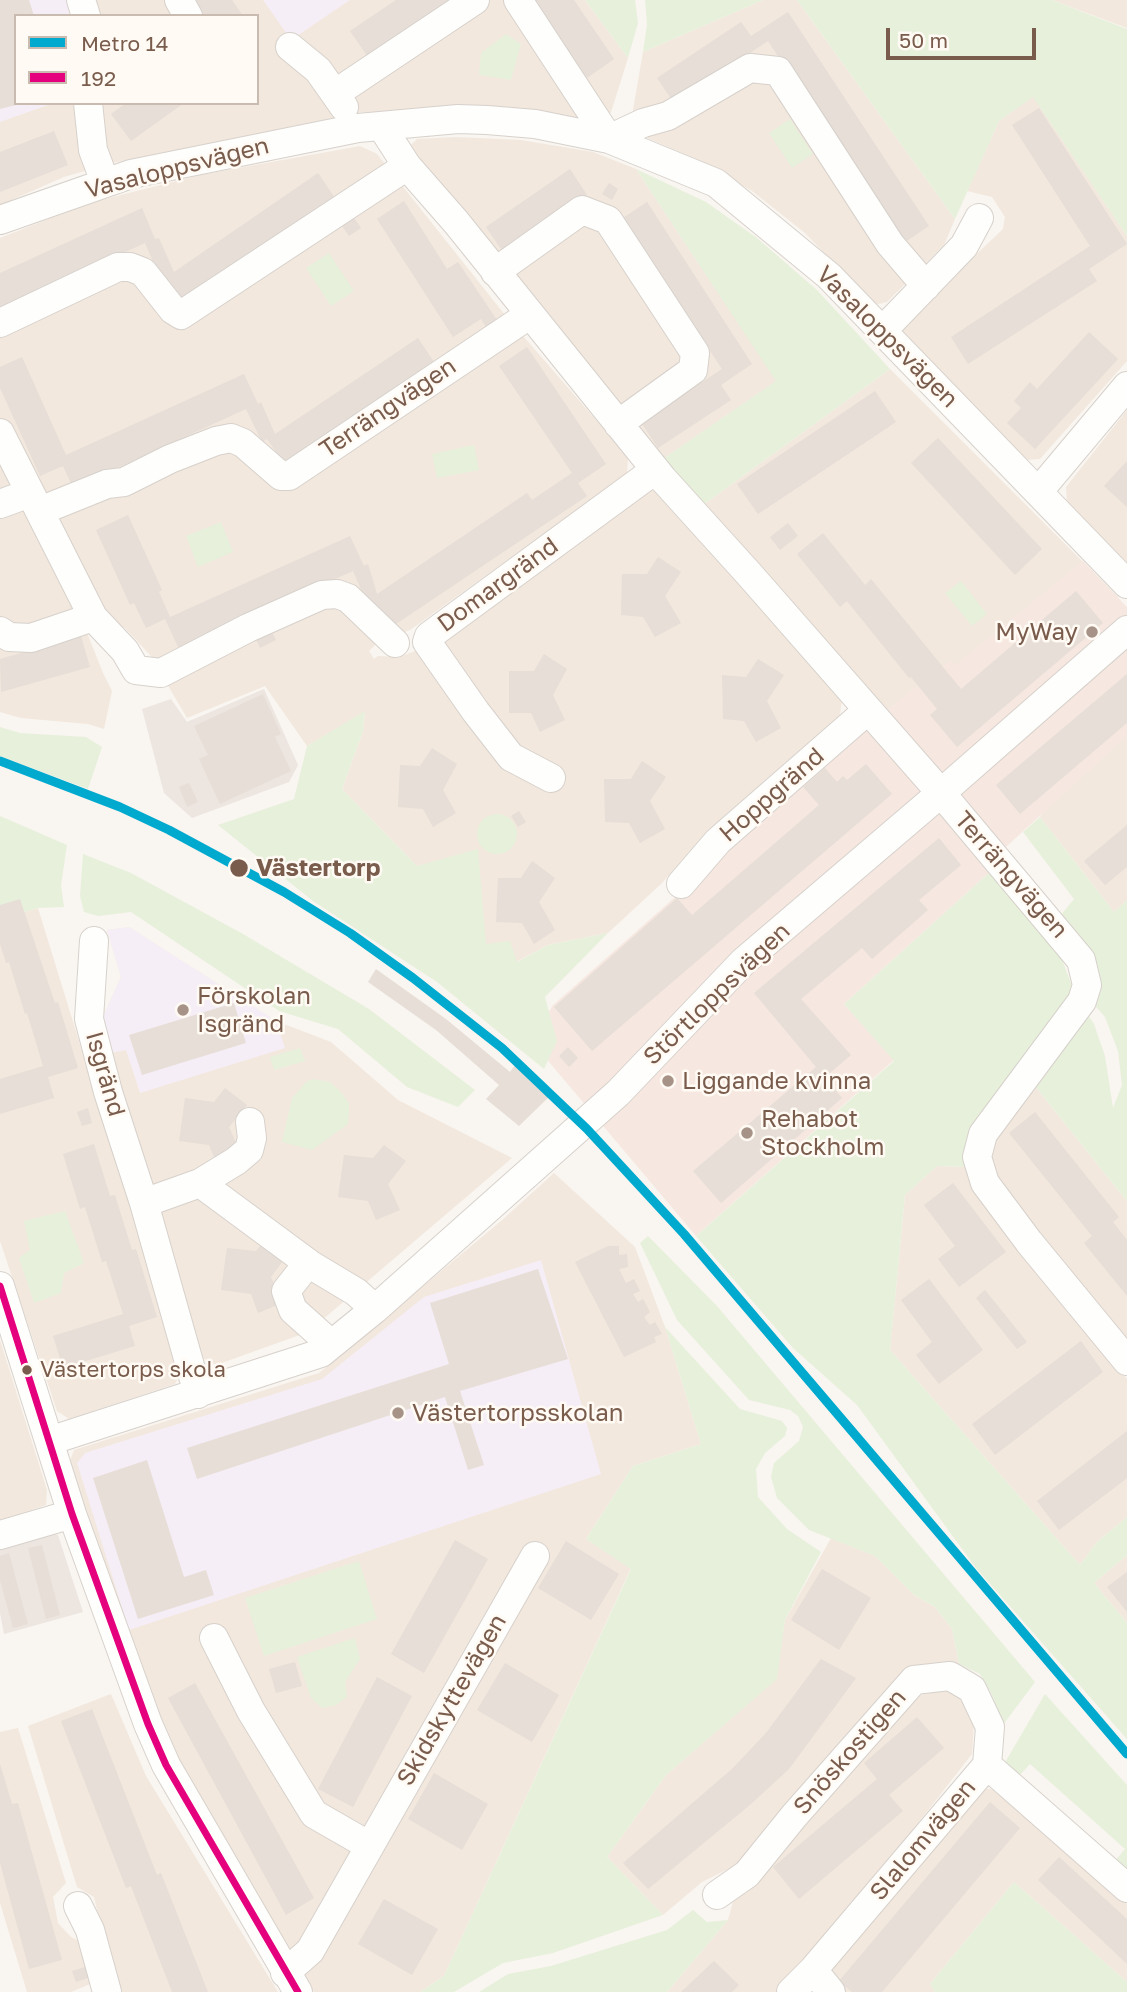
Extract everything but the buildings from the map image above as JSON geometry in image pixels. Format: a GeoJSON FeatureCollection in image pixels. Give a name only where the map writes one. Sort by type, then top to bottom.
{"type":"FeatureCollection","features":[{"type":"Feature","properties":{"kind":"street"},"geometry":{"type":"LineString","coordinates":[[336,93],[475,0]]}},
{"type":"Feature","properties":{"kind":"street"},"geometry":{"type":"LineString","coordinates":[[518,0],[609,139],[643,123],[668,116],[750,68],[778,71],[890,244],[926,286]]}},
{"type":"Feature","properties":{"kind":"street"},"geometry":{"type":"LineString","coordinates":[[290,47],[318,70],[336,93],[370,127]]}},
{"type":"Feature","properties":{"kind":"street"},"geometry":{"type":"LineString","coordinates":[[88,105],[93,150],[105,182]]}},
{"type":"Feature","properties":{"kind":"street","name":"Vasaloppsvägen"},"geometry":{"type":"LineString","coordinates":[[0,220],[131,174],[248,148],[370,127],[457,119],[507,121],[609,139],[716,184],[829,276],[1127,584]]}},
{"type":"Feature","properties":{"kind":"street","name":"Terrängvägen"},"geometry":{"type":"LineString","coordinates":[[370,127],[456,222],[655,470],[941,793],[1081,960],[1087,985],[1082,1001],[983,1134],[976,1157],[985,1184],[1127,1361]]}},
{"type":"Feature","properties":{"kind":"street"},"geometry":{"type":"LineString","coordinates":[[0,323],[118,267],[130,267],[143,272],[173,310],[181,314],[188,312],[407,166]]}},
{"type":"Feature","properties":{"kind":"street"},"geometry":{"type":"LineString","coordinates":[[495,272],[582,210],[608,220],[695,353],[693,370],[618,424]]}},
{"type":"Feature","properties":{"kind":"street"},"geometry":{"type":"LineString","coordinates":[[883,330],[964,246],[979,218]]}},
{"type":"Feature","properties":{"kind":"street","name":"Terrängvägen"},"geometry":{"type":"LineString","coordinates":[[35,503],[124,482],[170,459],[231,438],[243,443],[281,476],[289,476],[529,315]]}},
{"type":"Feature","properties":{"kind":"street"},"geometry":{"type":"LineString","coordinates":[[1038,492],[1127,386]]}},
{"type":"Feature","properties":{"kind":"street"},"geometry":{"type":"LineString","coordinates":[[0,433],[93,617],[125,651],[136,670],[161,673],[248,628],[322,595],[337,594],[348,598],[395,643]]}},
{"type":"Feature","properties":{"kind":"street","name":"Domargränd"},"geometry":{"type":"LineString","coordinates":[[551,778],[511,757],[427,642],[429,636],[655,470]]}},
{"type":"Feature","properties":{"kind":"street"},"geometry":{"type":"LineString","coordinates":[[0,504],[35,503]]}},
{"type":"Feature","properties":{"kind":"street"},"geometry":{"type":"LineString","coordinates":[[0,631],[9,636],[31,638],[93,617]]}},
{"type":"Feature","properties":{"kind":"street","name":"Störtloppsvägen"},"geometry":{"type":"LineString","coordinates":[[48,1441],[321,1353],[375,1309],[618,1093],[743,962],[1127,630]]}},
{"type":"Feature","properties":{"kind":"street","name":"Hoppgränd"},"geometry":{"type":"LineString","coordinates":[[681,884],[718,841],[868,710]]}},
{"type":"Feature","properties":{"kind":"street","name":"Isgränd"},"geometry":{"type":"LineString","coordinates":[[94,941],[89,1019],[108,1092],[144,1203],[198,1394]]}},
{"type":"Feature","properties":{"kind":"street"},"geometry":{"type":"LineString","coordinates":[[144,1203],[200,1183],[236,1161],[249,1150],[252,1138],[250,1122]]}},
{"type":"Feature","properties":{"kind":"street"},"geometry":{"type":"LineString","coordinates":[[200,1183],[308,1263],[356,1292],[375,1309]]}},
{"type":"Feature","properties":{"kind":"street"},"geometry":{"type":"LineString","coordinates":[[308,1263],[286,1292],[293,1310],[331,1344]]}},
{"type":"Feature","properties":{"kind":"street"},"geometry":{"type":"LineString","coordinates":[[0,1286],[48,1441],[118,1647],[166,1765],[291,1982]]}},
{"type":"Feature","properties":{"kind":"street"},"geometry":{"type":"LineString","coordinates":[[0,1535],[72,1514]]}},
{"type":"Feature","properties":{"kind":"street","name":"Skidskyttevägen"},"geometry":{"type":"LineString","coordinates":[[291,1982],[535,1556]]}},
{"type":"Feature","properties":{"kind":"street"},"geometry":{"type":"LineString","coordinates":[[214,1638],[251,1711],[314,1814],[368,1845]]}},
{"type":"Feature","properties":{"kind":"street","name":"Snöskostigen"},"geometry":{"type":"LineString","coordinates":[[717,1895],[747,1874],[794,1816],[914,1680],[950,1676],[972,1689],[990,1727],[987,1765]]}},
{"type":"Feature","properties":{"kind":"street","name":"Slalomvägen"},"geometry":{"type":"LineString","coordinates":[[791,1992],[813,1970],[987,1765],[1127,1888]]}},
{"type":"Feature","properties":{"kind":"street"},"geometry":{"type":"LineString","coordinates":[[78,1906],[90,1930],[107,1992]]}},
{"type":"Feature","properties":{"kind":"street"},"geometry":{"type":"LineString","coordinates":[[813,1970],[831,1992]]}},
{"type":"Feature","properties":{"kind":"shaded area"},"geometry":{"type":"Polygon","coordinates":[[[0,0],[585,0],[628,58],[611,112],[600,123],[508,110],[363,112],[112,163],[64,177],[0,205],[0,0]]]}},
{"type":"Feature","properties":{"kind":"shaded area"},"geometry":{"type":"Polygon","coordinates":[[[0,0],[67,0],[72,14],[14,14],[14,105],[48,105],[0,122],[0,0]]]}},
{"type":"Feature","properties":{"kind":"shaded area"},"geometry":{"type":"Polygon","coordinates":[[[263,0],[350,0],[291,40],[263,0]]]}},
{"type":"Feature","properties":{"kind":"shaded area"},"geometry":{"type":"Polygon","coordinates":[[[763,0],[797,0],[955,219],[944,245],[887,302],[874,305],[805,233],[752,191],[701,161],[638,134],[633,110],[643,52],[763,0]]]}},
{"type":"Feature","properties":{"kind":"shaded area"},"geometry":{"type":"Polygon","coordinates":[[[1052,0],[1127,0],[1127,28],[1052,0]]]}},
{"type":"Feature","properties":{"kind":"shaded area"},"geometry":{"type":"Polygon","coordinates":[[[1033,96],[1127,236],[1127,361],[1040,459],[1026,460],[902,339],[901,326],[1003,229],[1005,217],[992,197],[967,191],[999,121],[1033,96]]]}},
{"type":"Feature","properties":{"kind":"shaded area"},"geometry":{"type":"Polygon","coordinates":[[[455,137],[521,140],[593,152],[636,169],[777,381],[660,461],[409,147],[417,139],[455,137]]]}},
{"type":"Feature","properties":{"kind":"shaded area"},"geometry":{"type":"Polygon","coordinates":[[[360,146],[377,154],[505,315],[628,457],[627,474],[410,630],[377,643],[369,651],[374,659],[378,656],[399,657],[440,642],[642,491],[657,491],[842,699],[840,715],[707,831],[662,883],[608,933],[548,945],[516,962],[486,944],[417,866],[342,789],[363,731],[365,712],[307,746],[265,686],[187,718],[150,655],[125,628],[103,621],[0,418],[0,238],[89,203],[200,175],[360,146]]]}},
{"type":"Feature","properties":{"kind":"shaded area"},"geometry":{"type":"Polygon","coordinates":[[[890,369],[1118,597],[1113,622],[923,762],[703,505],[890,369]]]}},
{"type":"Feature","properties":{"kind":"shaded area"},"geometry":{"type":"Polygon","coordinates":[[[1127,410],[1127,565],[1067,502],[1066,487],[1127,410]]]}},
{"type":"Feature","properties":{"kind":"shaded area"},"geometry":{"type":"Polygon","coordinates":[[[0,457],[74,600],[112,691],[104,729],[88,724],[21,718],[0,712],[0,457]]]}},
{"type":"Feature","properties":{"kind":"shaded area"},"geometry":{"type":"Polygon","coordinates":[[[1083,561],[1127,607],[1127,736],[995,857],[992,870],[844,1004],[894,1060],[696,1236],[533,1043],[552,1006],[883,713],[950,660],[955,665],[1083,561]]]}},
{"type":"Feature","properties":{"kind":"shaded area"},"geometry":{"type":"Polygon","coordinates":[[[1127,668],[1127,900],[1114,912],[1040,817],[1127,668]]]}},
{"type":"Feature","properties":{"kind":"shaded area"},"geometry":{"type":"Polygon","coordinates":[[[264,689],[298,765],[289,782],[192,818],[164,793],[142,709],[171,699],[187,722],[264,689]]]}},
{"type":"Feature","properties":{"kind":"shaded area"},"geometry":{"type":"Polygon","coordinates":[[[38,908],[181,1373],[175,1384],[69,1419],[57,1411],[0,1241],[0,919],[38,908]]]}},
{"type":"Feature","properties":{"kind":"shaded area"},"geometry":{"type":"Polygon","coordinates":[[[129,927],[276,1021],[331,1042],[398,1100],[512,1158],[308,1332],[216,1365],[199,1356],[102,1019],[121,977],[107,930],[129,927]]]}},
{"type":"Feature","properties":{"kind":"shaded area","name":"Förskolan Isgränd"},"geometry":{"type":"Polygon","coordinates":[[[129,927],[276,1021],[285,1048],[140,1093],[126,1050],[111,1053],[102,1019],[121,977],[107,930],[129,927]]]}},
{"type":"Feature","properties":{"kind":"shaded area"},"geometry":{"type":"Polygon","coordinates":[[[1035,1086],[1127,1201],[1127,1347],[992,1179],[989,1158],[991,1144],[1035,1086]]]}},
{"type":"Feature","properties":{"kind":"shaded area"},"geometry":{"type":"Polygon","coordinates":[[[937,1166],[968,1167],[977,1195],[1127,1379],[1127,1517],[1097,1542],[1080,1565],[890,1350],[905,1195],[937,1166]]]}},
{"type":"Feature","properties":{"kind":"shaded area"},"geometry":{"type":"Polygon","coordinates":[[[554,1173],[635,1247],[665,1327],[701,1444],[633,1466],[586,1539],[631,1568],[444,1976],[420,1992],[314,1992],[259,1907],[178,1767],[122,1629],[69,1464],[74,1450],[319,1373],[501,1221],[554,1173]]]}},
{"type":"Feature","properties":{"kind":"shaded area","name":"Västertorpsskolan"},"geometry":{"type":"Polygon","coordinates":[[[541,1260],[601,1474],[129,1630],[77,1463],[85,1453],[322,1379],[424,1297],[541,1260]]]}},
{"type":"Feature","properties":{"kind":"shaded area"},"geometry":{"type":"Polygon","coordinates":[[[0,1340],[47,1490],[46,1505],[0,1521],[0,1340]]]}},
{"type":"Feature","properties":{"kind":"shaded area"},"geometry":{"type":"Polygon","coordinates":[[[44,1531],[58,1535],[83,1612],[4,1634],[0,1613],[0,1543],[44,1531]]]}},
{"type":"Feature","properties":{"kind":"shaded area"},"geometry":{"type":"Polygon","coordinates":[[[831,1538],[875,1556],[914,1595],[935,1607],[952,1629],[959,1664],[931,1666],[748,1859],[702,1882],[663,1915],[607,1857],[666,1775],[776,1679],[785,1620],[831,1538]]]}},
{"type":"Feature","properties":{"kind":"shaded area"},"geometry":{"type":"Polygon","coordinates":[[[1127,1555],[1127,1623],[1094,1583],[1127,1555]]]}},
{"type":"Feature","properties":{"kind":"shaded area"},"geometry":{"type":"Polygon","coordinates":[[[931,1690],[950,1692],[964,1700],[974,1722],[972,1754],[818,1951],[777,1992],[667,1992],[728,1920],[736,1891],[914,1699],[931,1690]]]}},
{"type":"Feature","properties":{"kind":"shaded area"},"geometry":{"type":"Polygon","coordinates":[[[111,1694],[146,1776],[278,1992],[117,1992],[94,1897],[77,1887],[28,1726],[111,1694]]]}},
{"type":"Feature","properties":{"kind":"shaded area"},"geometry":{"type":"Polygon","coordinates":[[[18,1728],[66,1883],[53,1897],[58,1923],[71,1937],[85,1944],[95,1982],[71,1992],[27,1992],[0,1903],[0,1732],[18,1728]]]}},
{"type":"Feature","properties":{"kind":"shaded area"},"geometry":{"type":"Polygon","coordinates":[[[976,1788],[991,1789],[1060,1844],[1127,1904],[1127,1982],[1014,1882],[930,1984],[935,1992],[840,1992],[830,1968],[976,1788]]]}},
{"type":"Feature","properties":{"kind":"green space"},"geometry":{"type":"Polygon","coordinates":[[[585,0],[635,0],[638,23],[628,58],[585,0]]]}},
{"type":"Feature","properties":{"kind":"green space"},"geometry":{"type":"Polygon","coordinates":[[[645,0],[763,0],[643,52],[647,24],[645,0]]]}},
{"type":"Feature","properties":{"kind":"green space"},"geometry":{"type":"Polygon","coordinates":[[[797,0],[1052,0],[1127,29],[1127,236],[1033,97],[999,121],[955,219],[797,0]]]}},
{"type":"Feature","properties":{"kind":"green space"},"geometry":{"type":"Polygon","coordinates":[[[506,34],[521,44],[511,80],[479,75],[481,53],[506,34]]]}},
{"type":"Feature","properties":{"kind":"green space"},"geometry":{"type":"Polygon","coordinates":[[[790,119],[813,154],[792,168],[769,133],[790,119]]]}},
{"type":"Feature","properties":{"kind":"green space"},"geometry":{"type":"Polygon","coordinates":[[[636,169],[706,202],[757,238],[817,290],[890,369],[703,505],[660,461],[776,381],[636,169]]]}},
{"type":"Feature","properties":{"kind":"green space"},"geometry":{"type":"Polygon","coordinates":[[[329,253],[354,291],[331,306],[306,268],[329,253]]]}},
{"type":"Feature","properties":{"kind":"green space"},"geometry":{"type":"Polygon","coordinates":[[[474,445],[479,470],[437,478],[432,454],[474,445]]]}},
{"type":"Feature","properties":{"kind":"green space"},"geometry":{"type":"Polygon","coordinates":[[[221,522],[233,552],[198,567],[186,536],[221,522]]]}},
{"type":"Feature","properties":{"kind":"green space"},"geometry":{"type":"Polygon","coordinates":[[[961,581],[987,614],[972,626],[945,593],[961,581]]]}},
{"type":"Feature","properties":{"kind":"green space"},"geometry":{"type":"Polygon","coordinates":[[[365,711],[363,731],[342,789],[417,866],[478,849],[486,944],[510,941],[517,962],[548,945],[608,933],[545,997],[557,1041],[544,1069],[437,982],[313,901],[218,825],[294,799],[307,746],[365,711]]]}},
{"type":"Feature","properties":{"kind":"green space"},"geometry":{"type":"Polygon","coordinates":[[[0,727],[20,733],[86,737],[102,747],[88,789],[0,756],[0,727]]]}},
{"type":"Feature","properties":{"kind":"green space"},"geometry":{"type":"Polygon","coordinates":[[[497,814],[505,815],[511,820],[516,826],[516,842],[511,848],[505,853],[497,854],[489,853],[483,848],[478,842],[477,834],[478,826],[483,820],[489,815],[497,814]]]}},
{"type":"Feature","properties":{"kind":"green space"},"geometry":{"type":"Polygon","coordinates":[[[0,816],[67,845],[61,885],[64,907],[38,908],[0,919],[0,816]]]}},
{"type":"Feature","properties":{"kind":"green space"},"geometry":{"type":"Polygon","coordinates":[[[1040,817],[1114,912],[1127,900],[1127,1201],[1035,1086],[1088,1015],[1105,1056],[1113,1108],[1122,1085],[1118,1051],[1105,1017],[1090,1000],[1060,916],[1074,899],[1023,832],[1040,817]]]}},
{"type":"Feature","properties":{"kind":"green space"},"geometry":{"type":"Polygon","coordinates":[[[83,854],[131,873],[243,934],[369,1009],[475,1090],[458,1107],[407,1087],[338,1029],[279,1011],[131,912],[98,916],[84,912],[80,896],[83,854]]]}},
{"type":"Feature","properties":{"kind":"green space"},"geometry":{"type":"Polygon","coordinates":[[[992,870],[1061,957],[1074,991],[968,1167],[937,1166],[905,1195],[890,1350],[1080,1565],[1097,1542],[1127,1517],[1127,1555],[1094,1583],[1127,1623],[1127,1739],[976,1568],[857,1405],[793,1348],[696,1236],[894,1061],[844,1004],[992,870]]]}},
{"type":"Feature","properties":{"kind":"green space"},"geometry":{"type":"Polygon","coordinates":[[[300,1048],[305,1061],[274,1070],[270,1057],[300,1048]]]}},
{"type":"Feature","properties":{"kind":"green space"},"geometry":{"type":"Polygon","coordinates":[[[314,1079],[330,1082],[341,1092],[349,1103],[349,1113],[348,1124],[312,1150],[282,1142],[292,1098],[306,1082],[314,1079]]]}},
{"type":"Feature","properties":{"kind":"green space"},"geometry":{"type":"Polygon","coordinates":[[[65,1211],[84,1263],[64,1273],[61,1293],[34,1303],[19,1258],[30,1250],[24,1221],[65,1211]]]}},
{"type":"Feature","properties":{"kind":"green space"},"geometry":{"type":"Polygon","coordinates":[[[648,1236],[717,1306],[1035,1682],[1003,1725],[992,1695],[980,1674],[959,1664],[952,1629],[935,1607],[914,1595],[875,1556],[809,1530],[777,1498],[771,1477],[774,1463],[799,1441],[803,1427],[798,1416],[790,1410],[749,1400],[677,1320],[640,1243],[648,1236]]]}},
{"type":"Feature","properties":{"kind":"green space"},"geometry":{"type":"Polygon","coordinates":[[[665,1327],[740,1409],[782,1421],[787,1428],[785,1436],[765,1453],[756,1469],[758,1497],[787,1529],[821,1552],[785,1620],[777,1679],[666,1775],[607,1857],[663,1915],[553,1953],[503,1963],[454,1992],[420,1992],[444,1976],[631,1569],[586,1539],[633,1466],[701,1444],[665,1327]]]}},
{"type":"Feature","properties":{"kind":"green space"},"geometry":{"type":"Polygon","coordinates":[[[359,1561],[377,1619],[264,1656],[245,1598],[359,1561]]]}},
{"type":"Feature","properties":{"kind":"green space"},"geometry":{"type":"Polygon","coordinates":[[[355,1638],[360,1659],[345,1682],[347,1697],[336,1705],[322,1708],[311,1698],[297,1657],[355,1638]]]}},
{"type":"Feature","properties":{"kind":"green space"},"geometry":{"type":"Polygon","coordinates":[[[1045,1694],[1127,1785],[1127,1872],[1115,1861],[1125,1849],[1030,1764],[1019,1776],[1003,1766],[1045,1694]]]}},
{"type":"Feature","properties":{"kind":"green space"},"geometry":{"type":"Polygon","coordinates":[[[1014,1882],[1127,1982],[1127,1992],[935,1992],[930,1984],[1014,1882]]]}},
{"type":"Feature","properties":{"kind":"green space"},"geometry":{"type":"Polygon","coordinates":[[[693,1910],[707,1922],[728,1920],[667,1992],[479,1992],[508,1974],[551,1966],[667,1930],[693,1910]]]}},
{"type":"Feature","properties":{"kind":"metro line","name":"14"},"geometry":{"type":"LineString","coordinates":[[0,761],[120,807],[169,830],[284,892],[350,933],[413,978],[502,1048],[587,1129],[684,1234],[1127,1754]]}},
{"type":"Feature","properties":{"kind":"transit line","name":"192"},"geometry":{"type":"LineString","coordinates":[[0,1286],[72,1514],[148,1724],[166,1765],[298,1992]]}},
{"type":"Feature","properties":{"kind":"place","name":"MyWay"},"geometry":{"type":"Point","coordinates":[1092,632]}},
{"type":"Feature","properties":{"kind":"place","name":"Västertorp"},"geometry":{"type":"Point","coordinates":[239,868]}},
{"type":"Feature","properties":{"kind":"place","name":"Förskolan Isgränd"},"geometry":{"type":"Point","coordinates":[183,1010]}},
{"type":"Feature","properties":{"kind":"place","name":"Liggande kvinna"},"geometry":{"type":"Point","coordinates":[668,1081]}},
{"type":"Feature","properties":{"kind":"place","name":"Rehabot Stockholm"},"geometry":{"type":"Point","coordinates":[747,1133]}},
{"type":"Feature","properties":{"kind":"place","name":"Västertorps skola"},"geometry":{"type":"Point","coordinates":[27,1370]}},
{"type":"Feature","properties":{"kind":"place","name":"Västertorpsskolan"},"geometry":{"type":"Point","coordinates":[398,1413]}}]}
